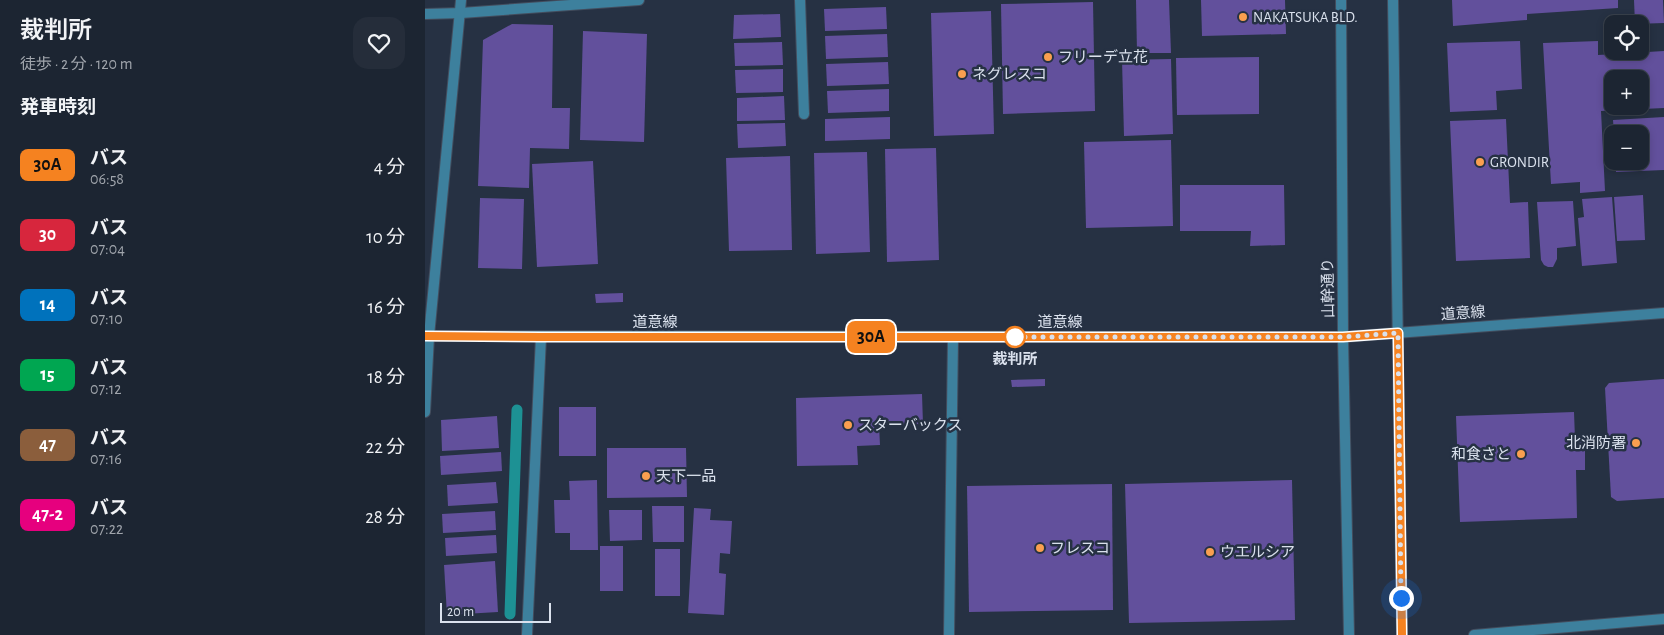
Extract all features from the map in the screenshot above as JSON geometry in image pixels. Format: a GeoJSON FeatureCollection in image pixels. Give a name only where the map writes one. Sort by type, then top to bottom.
{"type":"FeatureCollection","features":[{"type":"Feature","properties":{"kind":"street"},"geometry":{"type":"LineString","coordinates":[[425,412],[427,336],[461,0]]}},
{"type":"Feature","properties":{"kind":"street"},"geometry":{"type":"LineString","coordinates":[[425,14],[639,0]]}},
{"type":"Feature","properties":{"kind":"street"},"geometry":{"type":"LineString","coordinates":[[800,0],[804,114]]}},
{"type":"Feature","properties":{"kind":"street","name":"山幹通り"},"geometry":{"type":"LineString","coordinates":[[1341,0],[1343,337],[1349,635]]}},
{"type":"Feature","properties":{"kind":"street"},"geometry":{"type":"LineString","coordinates":[[1393,0],[1402,635]]}},
{"type":"Feature","properties":{"kind":"street","name":"道意線"},"geometry":{"type":"LineString","coordinates":[[427,336],[1343,337],[1664,313]]}},
{"type":"Feature","properties":{"kind":"street"},"geometry":{"type":"LineString","coordinates":[[527,635],[541,337]]}},
{"type":"Feature","properties":{"kind":"street"},"geometry":{"type":"LineString","coordinates":[[949,635],[953,337]]}},
{"type":"Feature","properties":{"kind":"street"},"geometry":{"type":"LineString","coordinates":[[1475,635],[1664,620]]}},
{"type":"Feature","properties":{"kind":"building"},"geometry":{"type":"Polygon","coordinates":[[[1136,0],[1169,0],[1171,53],[1137,53],[1136,0]]]}},
{"type":"Feature","properties":{"kind":"building","name":"NAKATSUKA BLD."},"geometry":{"type":"Polygon","coordinates":[[[1201,0],[1285,0],[1286,34],[1202,36],[1201,0]]]}},
{"type":"Feature","properties":{"kind":"building"},"geometry":{"type":"Polygon","coordinates":[[[1452,0],[1618,0],[1618,8],[1527,14],[1527,20],[1453,26],[1452,0]]]}},
{"type":"Feature","properties":{"kind":"building"},"geometry":{"type":"Polygon","coordinates":[[[1634,0],[1663,0],[1664,23],[1649,24],[1649,15],[1635,15],[1634,0]]]}},
{"type":"Feature","properties":{"kind":"building","name":"フリーデ立花"},"geometry":{"type":"Polygon","coordinates":[[[1093,2],[1095,111],[1003,114],[1001,4],[1093,2]]]}},
{"type":"Feature","properties":{"kind":"building"},"geometry":{"type":"Polygon","coordinates":[[[886,7],[887,29],[825,31],[824,9],[886,7]]]}},
{"type":"Feature","properties":{"kind":"building","name":"ネグレスコ"},"geometry":{"type":"Polygon","coordinates":[[[991,11],[994,134],[934,136],[931,13],[991,11]]]}},
{"type":"Feature","properties":{"kind":"building"},"geometry":{"type":"Polygon","coordinates":[[[780,14],[781,37],[733,39],[734,15],[780,14]]]}},
{"type":"Feature","properties":{"kind":"building"},"geometry":{"type":"Polygon","coordinates":[[[512,24],[553,25],[552,108],[570,108],[569,149],[530,148],[529,188],[478,186],[483,40],[512,24]]]}},
{"type":"Feature","properties":{"kind":"building"},"geometry":{"type":"Polygon","coordinates":[[[583,31],[647,34],[644,142],[580,140],[583,31]]]}},
{"type":"Feature","properties":{"kind":"building"},"geometry":{"type":"Polygon","coordinates":[[[887,34],[888,57],[826,59],[825,36],[887,34]]]}},
{"type":"Feature","properties":{"kind":"building"},"geometry":{"type":"Polygon","coordinates":[[[1520,41],[1522,89],[1496,91],[1497,110],[1450,112],[1447,43],[1520,41]]]}},
{"type":"Feature","properties":{"kind":"building"},"geometry":{"type":"Polygon","coordinates":[[[1598,41],[1598,55],[1604,55],[1604,60],[1649,60],[1649,52],[1664,51],[1664,108],[1649,109],[1649,70],[1604,70],[1604,111],[1601,111],[1605,191],[1580,193],[1580,182],[1551,184],[1543,43],[1598,41]]]}},
{"type":"Feature","properties":{"kind":"building"},"geometry":{"type":"Polygon","coordinates":[[[782,42],[783,65],[735,66],[734,43],[782,42]]]}},
{"type":"Feature","properties":{"kind":"building"},"geometry":{"type":"Polygon","coordinates":[[[1259,57],[1259,114],[1177,115],[1176,58],[1259,57]]]}},
{"type":"Feature","properties":{"kind":"building"},"geometry":{"type":"Polygon","coordinates":[[[1171,59],[1173,134],[1124,136],[1122,60],[1171,59]]]}},
{"type":"Feature","properties":{"kind":"building"},"geometry":{"type":"Polygon","coordinates":[[[888,62],[889,84],[827,86],[826,64],[888,62]]]}},
{"type":"Feature","properties":{"kind":"building"},"geometry":{"type":"Polygon","coordinates":[[[783,69],[783,92],[736,93],[735,70],[783,69]]]}},
{"type":"Feature","properties":{"kind":"building"},"geometry":{"type":"Polygon","coordinates":[[[889,89],[889,111],[828,113],[827,91],[889,89]]]}},
{"type":"Feature","properties":{"kind":"building"},"geometry":{"type":"Polygon","coordinates":[[[784,96],[785,120],[737,121],[737,98],[784,96]]]}},
{"type":"Feature","properties":{"kind":"building"},"geometry":{"type":"Polygon","coordinates":[[[890,117],[890,139],[825,141],[825,119],[890,117]]]}},
{"type":"Feature","properties":{"kind":"building"},"geometry":{"type":"Polygon","coordinates":[[[1664,117],[1664,170],[1616,172],[1616,170],[1649,170],[1649,125],[1613,125],[1613,120],[1664,117]]]}},
{"type":"Feature","properties":{"kind":"building","name":"GRONDIR"},"geometry":{"type":"Polygon","coordinates":[[[1506,119],[1510,203],[1528,202],[1530,258],[1456,261],[1450,121],[1506,119]]]}},
{"type":"Feature","properties":{"kind":"building"},"geometry":{"type":"Polygon","coordinates":[[[785,123],[786,146],[738,148],[737,124],[785,123]]]}},
{"type":"Feature","properties":{"kind":"building"},"geometry":{"type":"Polygon","coordinates":[[[1171,140],[1173,226],[1086,228],[1084,142],[1171,140]]]}},
{"type":"Feature","properties":{"kind":"building"},"geometry":{"type":"Polygon","coordinates":[[[936,148],[939,260],[887,262],[885,149],[936,148]]]}},
{"type":"Feature","properties":{"kind":"building"},"geometry":{"type":"Polygon","coordinates":[[[867,152],[870,252],[816,254],[814,153],[867,152]]]}},
{"type":"Feature","properties":{"kind":"building"},"geometry":{"type":"Polygon","coordinates":[[[790,156],[792,250],[729,251],[726,158],[790,156]]]}},
{"type":"Feature","properties":{"kind":"building"},"geometry":{"type":"Polygon","coordinates":[[[593,161],[598,264],[537,267],[532,164],[593,161]]]}},
{"type":"Feature","properties":{"kind":"building"},"geometry":{"type":"Polygon","coordinates":[[[1180,185],[1284,185],[1285,245],[1250,246],[1251,231],[1180,231],[1180,185]]]}},
{"type":"Feature","properties":{"kind":"building"},"geometry":{"type":"Polygon","coordinates":[[[1643,195],[1645,240],[1617,241],[1614,197],[1643,195]]]}},
{"type":"Feature","properties":{"kind":"building"},"geometry":{"type":"Polygon","coordinates":[[[1612,197],[1617,263],[1582,266],[1578,218],[1584,217],[1582,199],[1612,197]]]}},
{"type":"Feature","properties":{"kind":"building"},"geometry":{"type":"Polygon","coordinates":[[[480,198],[524,199],[522,269],[478,268],[480,198]]]}},
{"type":"Feature","properties":{"kind":"building"},"geometry":{"type":"Polygon","coordinates":[[[1573,201],[1576,246],[1557,248],[1557,259],[1553,267],[1548,267],[1541,260],[1537,202],[1573,201]]]}},
{"type":"Feature","properties":{"kind":"building"},"geometry":{"type":"Polygon","coordinates":[[[623,293],[623,302],[596,303],[595,294],[623,293]]]}},
{"type":"Feature","properties":{"kind":"building"},"geometry":{"type":"Polygon","coordinates":[[[1045,379],[1045,386],[1012,387],[1011,380],[1045,379]]]}},
{"type":"Feature","properties":{"kind":"building","name":"北消防署"},"geometry":{"type":"Polygon","coordinates":[[[1664,379],[1664,498],[1617,501],[1611,497],[1605,388],[1609,383],[1664,379]]]}},
{"type":"Feature","properties":{"kind":"building"},"geometry":{"type":"Polygon","coordinates":[[[922,394],[923,424],[879,425],[880,445],[857,446],[858,465],[797,466],[796,398],[922,394]]]}},
{"type":"Feature","properties":{"kind":"building"},"geometry":{"type":"Polygon","coordinates":[[[559,407],[596,407],[596,456],[559,456],[559,407]]]}},
{"type":"Feature","properties":{"kind":"building","name":"和食さと"},"geometry":{"type":"Polygon","coordinates":[[[1574,412],[1575,439],[1585,439],[1585,470],[1576,470],[1577,518],[1460,522],[1456,416],[1574,412]]]}},
{"type":"Feature","properties":{"kind":"building"},"geometry":{"type":"Polygon","coordinates":[[[497,416],[499,448],[442,451],[441,420],[497,416]]]}},
{"type":"Feature","properties":{"kind":"building"},"geometry":{"type":"Polygon","coordinates":[[[607,448],[686,448],[687,497],[607,498],[607,448]]]}},
{"type":"Feature","properties":{"kind":"building"},"geometry":{"type":"Polygon","coordinates":[[[501,452],[502,471],[441,475],[440,456],[501,452]]]}},
{"type":"Feature","properties":{"kind":"building"},"geometry":{"type":"Polygon","coordinates":[[[597,480],[598,550],[570,550],[570,533],[555,533],[554,500],[570,500],[569,481],[597,480]]]}},
{"type":"Feature","properties":{"kind":"building","name":"ウエルシア"},"geometry":{"type":"Polygon","coordinates":[[[1292,480],[1295,620],[1129,623],[1125,484],[1292,480]]]}},
{"type":"Feature","properties":{"kind":"building"},"geometry":{"type":"Polygon","coordinates":[[[496,482],[498,503],[448,506],[447,485],[496,482]]]}},
{"type":"Feature","properties":{"kind":"building","name":"フレスコ"},"geometry":{"type":"Polygon","coordinates":[[[1112,484],[1113,610],[969,612],[967,486],[1112,484]]]}},
{"type":"Feature","properties":{"kind":"building"},"geometry":{"type":"Polygon","coordinates":[[[652,506],[684,506],[684,542],[653,542],[652,506]]]}},
{"type":"Feature","properties":{"kind":"building"},"geometry":{"type":"Polygon","coordinates":[[[694,508],[711,509],[710,520],[732,521],[730,554],[720,553],[719,573],[726,574],[724,615],[688,613],[694,508]]]}},
{"type":"Feature","properties":{"kind":"building"},"geometry":{"type":"Polygon","coordinates":[[[609,510],[642,510],[642,540],[610,541],[609,510]]]}},
{"type":"Feature","properties":{"kind":"building"},"geometry":{"type":"Polygon","coordinates":[[[495,511],[496,530],[443,533],[442,514],[495,511]]]}},
{"type":"Feature","properties":{"kind":"building"},"geometry":{"type":"Polygon","coordinates":[[[496,535],[497,553],[446,556],[445,538],[496,535]]]}},
{"type":"Feature","properties":{"kind":"building"},"geometry":{"type":"Polygon","coordinates":[[[600,546],[623,546],[623,591],[600,591],[600,546]]]}},
{"type":"Feature","properties":{"kind":"building"},"geometry":{"type":"Polygon","coordinates":[[[655,549],[680,549],[680,596],[655,596],[655,549]]]}},
{"type":"Feature","properties":{"kind":"building"},"geometry":{"type":"Polygon","coordinates":[[[495,561],[498,612],[447,615],[444,565],[495,561]]]}},
{"type":"Feature","properties":{"kind":"waterway"},"geometry":{"type":"LineString","coordinates":[[510,614],[517,410]]}},
{"type":"Feature","properties":{"kind":"bus line","name":"30A"},"geometry":{"type":"LineString","coordinates":[[425,336],[1343,337],[1398,333],[1402,635]]}},
{"type":"Feature","properties":{"kind":"place","name":"NAKATSUKA BLD."},"geometry":{"type":"Point","coordinates":[1243,17]}},
{"type":"Feature","properties":{"kind":"place","name":"フリーデ立花"},"geometry":{"type":"Point","coordinates":[1048,57]}},
{"type":"Feature","properties":{"kind":"place","name":"ネグレスコ"},"geometry":{"type":"Point","coordinates":[962,74]}},
{"type":"Feature","properties":{"kind":"place","name":"GRONDIR"},"geometry":{"type":"Point","coordinates":[1480,162]}},
{"type":"Feature","properties":{"kind":"place","name":"裁判所"},"geometry":{"type":"Point","coordinates":[1015,337]}},
{"type":"Feature","properties":{"kind":"place","name":"スターバックス"},"geometry":{"type":"Point","coordinates":[848,425]}},
{"type":"Feature","properties":{"kind":"place","name":"北消防署"},"geometry":{"type":"Point","coordinates":[1636,443]}},
{"type":"Feature","properties":{"kind":"place","name":"和食さと"},"geometry":{"type":"Point","coordinates":[1521,454]}},
{"type":"Feature","properties":{"kind":"place","name":"天下一品"},"geometry":{"type":"Point","coordinates":[646,476]}},
{"type":"Feature","properties":{"kind":"place","name":"フレスコ"},"geometry":{"type":"Point","coordinates":[1040,548]}},
{"type":"Feature","properties":{"kind":"place","name":"ウエルシア"},"geometry":{"type":"Point","coordinates":[1210,552]}},
{"type":"Feature","properties":{"kind":"route"},"geometry":{"type":"LineString","coordinates":[[1015,337],[1011,337],[1343,337],[1398,333],[1401,598]]}}]}
